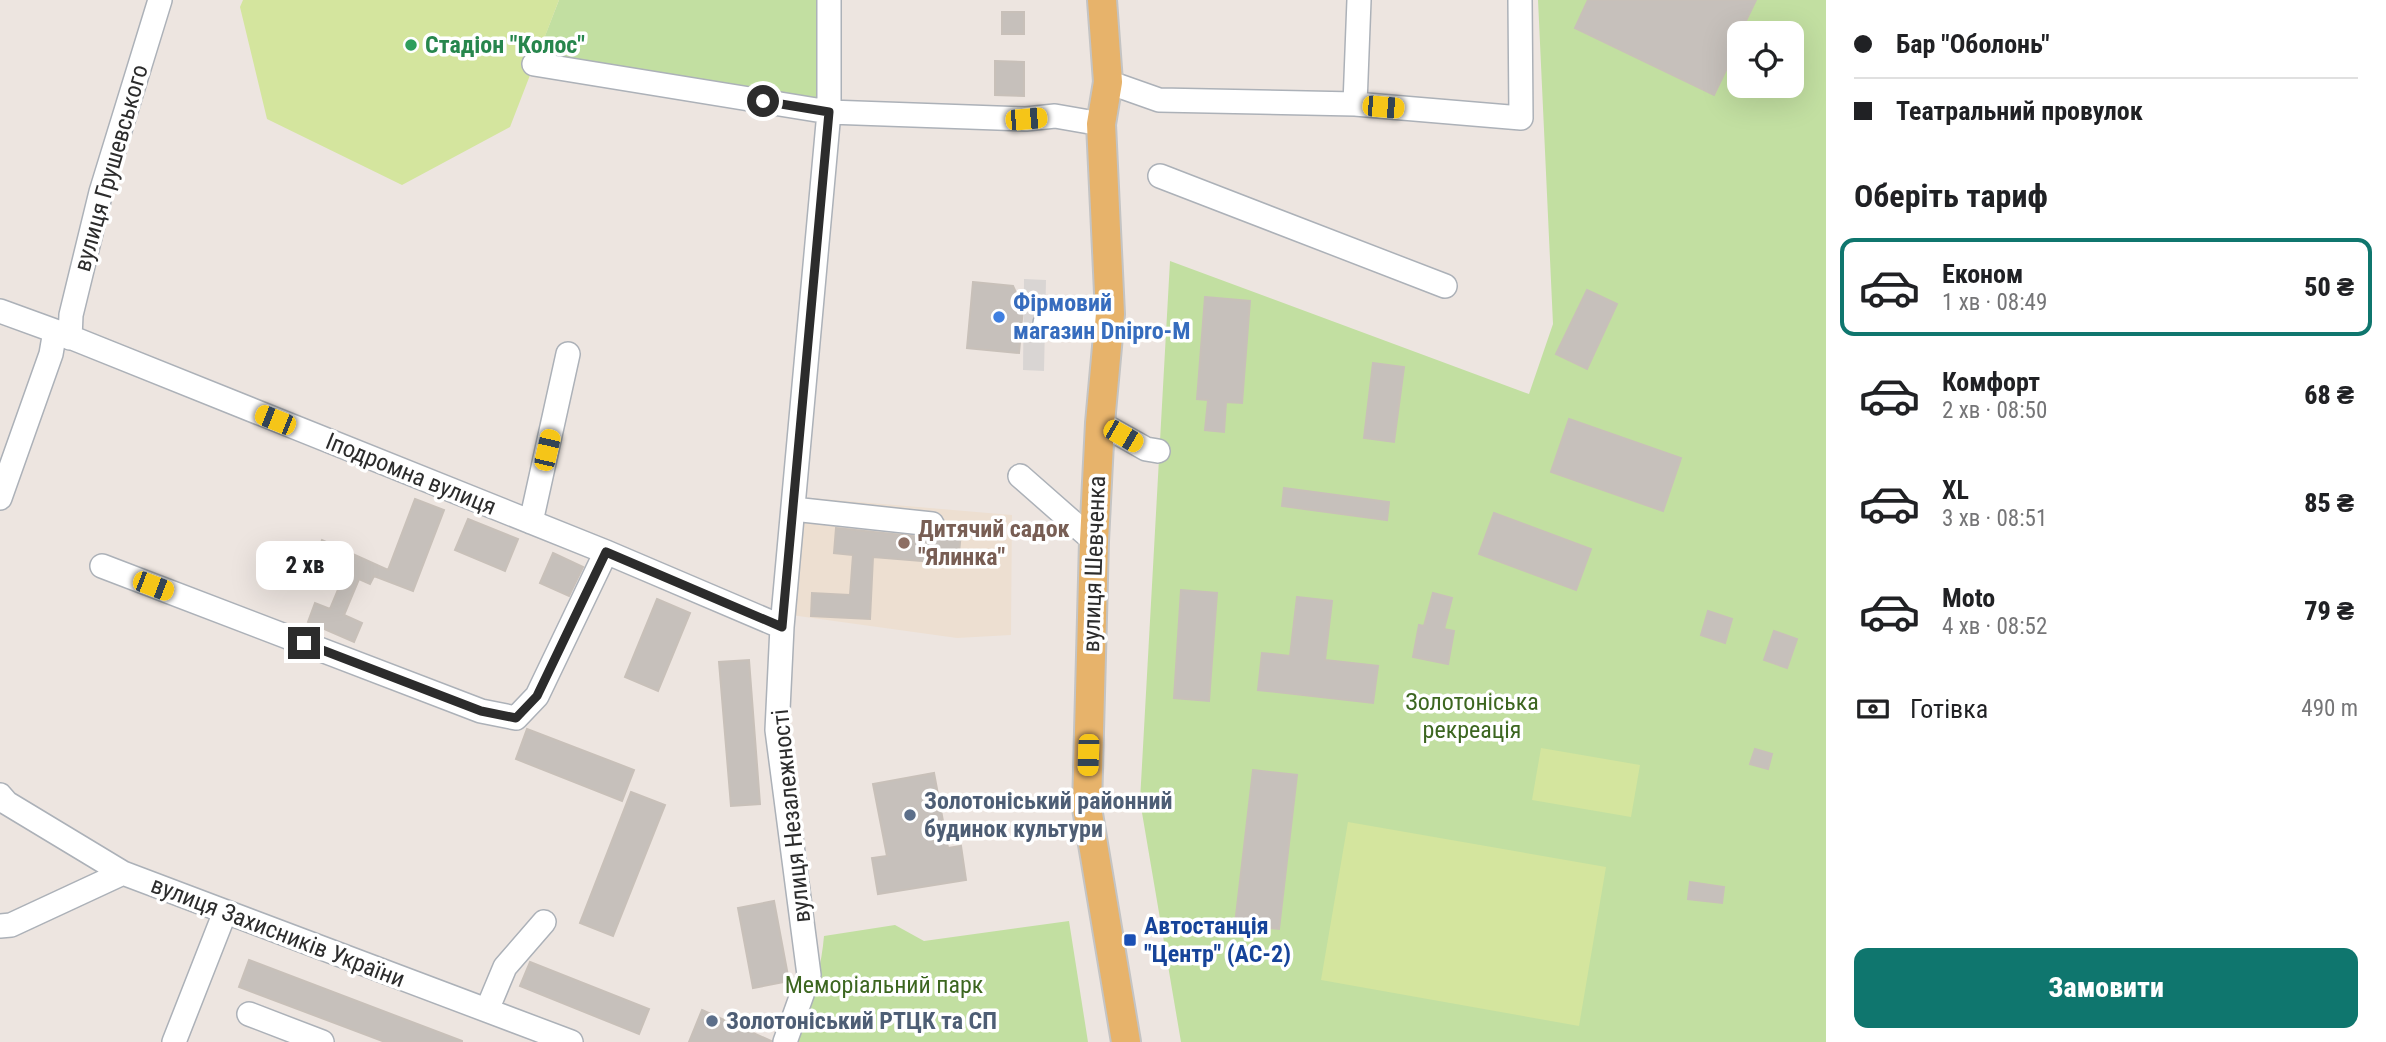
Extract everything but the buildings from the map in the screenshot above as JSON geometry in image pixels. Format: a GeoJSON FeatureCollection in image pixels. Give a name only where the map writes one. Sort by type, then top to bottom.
{"type":"FeatureCollection","features":[{"type":"Feature","properties":{"kind":"main road","name":"вулиця Шевченка"},"geometry":{"type":"LineString","coordinates":[[1102,0],[1108,82],[1101,124],[1110,314],[1100,423],[1094,541],[1087,808],[1126,1042]]}},
{"type":"Feature","properties":{"kind":"street","name":"вулиця Грушевського"},"geometry":{"type":"LineString","coordinates":[[0,498],[51,354],[71,315],[101,192],[160,0]]}},
{"type":"Feature","properties":{"kind":"street","name":"вулиця Незалежності"},"geometry":{"type":"LineString","coordinates":[[785,1042],[808,975],[777,730],[782,627],[829,112],[830,0]]}},
{"type":"Feature","properties":{"kind":"street"},"geometry":{"type":"LineString","coordinates":[[1355,104],[1359,0]]}},
{"type":"Feature","properties":{"kind":"street"},"geometry":{"type":"LineString","coordinates":[[1108,82],[1159,100],[1355,104],[1521,118],[1520,0]]}},
{"type":"Feature","properties":{"kind":"street"},"geometry":{"type":"LineString","coordinates":[[534,64],[829,112],[1026,119],[1055,117],[1101,124]]}},
{"type":"Feature","properties":{"kind":"street"},"geometry":{"type":"LineString","coordinates":[[1160,176],[1445,286]]}},
{"type":"Feature","properties":{"kind":"street","name":"Іподромна вулиця"},"geometry":{"type":"LineString","coordinates":[[0,311],[606,552],[782,627]]}},
{"type":"Feature","properties":{"kind":"street"},"geometry":{"type":"LineString","coordinates":[[1045,323],[1110,314]]}},
{"type":"Feature","properties":{"kind":"street"},"geometry":{"type":"LineString","coordinates":[[531,522],[568,354]]}},
{"type":"Feature","properties":{"kind":"street"},"geometry":{"type":"LineString","coordinates":[[1100,423],[1146,449],[1158,451]]}},
{"type":"Feature","properties":{"kind":"street"},"geometry":{"type":"LineString","coordinates":[[1020,476],[1094,541]]}},
{"type":"Feature","properties":{"kind":"street"},"geometry":{"type":"LineString","coordinates":[[793,509],[932,524]]}},
{"type":"Feature","properties":{"kind":"street"},"geometry":{"type":"LineString","coordinates":[[102,566],[481,711],[516,718],[537,696],[606,552]]}},
{"type":"Feature","properties":{"kind":"street","name":"вулиця Захисників України"},"geometry":{"type":"LineString","coordinates":[[2,800],[123,873],[487,1010],[546,1038],[571,1042]]}},
{"type":"Feature","properties":{"kind":"street"},"geometry":{"type":"LineString","coordinates":[[0,926],[12,925],[123,873]]}},
{"type":"Feature","properties":{"kind":"street"},"geometry":{"type":"LineString","coordinates":[[174,1042],[225,912]]}},
{"type":"Feature","properties":{"kind":"street"},"geometry":{"type":"LineString","coordinates":[[487,1010],[505,967],[544,922]]}},
{"type":"Feature","properties":{"kind":"street"},"geometry":{"type":"LineString","coordinates":[[249,1013],[323,1042]]}},
{"type":"Feature","properties":{"kind":"shaded area"},"geometry":{"type":"Polygon","coordinates":[[[1024,279],[1046,280],[1044,371],[1023,370],[1024,279]]]}},
{"type":"Feature","properties":{"kind":"shaded area","name":"Дитячий садок \"Ялинка\""},"geometry":{"type":"Polygon","coordinates":[[[800,497],[1012,515],[1011,635],[957,638],[791,615],[800,497]]]}},
{"type":"Feature","properties":{"kind":"green space"},"geometry":{"type":"Polygon","coordinates":[[[243,0],[559,0],[510,127],[402,185],[267,119],[240,7],[243,0]]]}},
{"type":"Feature","properties":{"kind":"green space"},"geometry":{"type":"Polygon","coordinates":[[[559,0],[829,0],[829,112],[534,64],[559,0]]]}},
{"type":"Feature","properties":{"kind":"green space","name":"Золотоніська рекреація"},"geometry":{"type":"Polygon","coordinates":[[[1538,0],[1826,0],[1826,1042],[1181,1042],[1140,801],[1170,261],[1529,394],[1553,324],[1538,0]]]}},
{"type":"Feature","properties":{"kind":"green space"},"geometry":{"type":"Polygon","coordinates":[[[1541,748],[1640,765],[1631,817],[1532,800],[1541,748]]]}},
{"type":"Feature","properties":{"kind":"green space"},"geometry":{"type":"Polygon","coordinates":[[[1348,822],[1606,867],[1579,1026],[1321,980],[1348,822]]]}},
{"type":"Feature","properties":{"kind":"green space","name":"Меморіальний парк"},"geometry":{"type":"Polygon","coordinates":[[[1069,921],[1088,1042],[796,1042],[814,990],[824,936],[895,925],[924,941],[1069,921]]]}},
{"type":"Feature","properties":{"kind":"place","name":"Стадіон \"Колос\""},"geometry":{"type":"Point","coordinates":[411,45]}},
{"type":"Feature","properties":{"kind":"place","name":"Фірмовий магазин Dnipro-M"},"geometry":{"type":"Point","coordinates":[999,317]}},
{"type":"Feature","properties":{"kind":"place","name":"Дитячий садок \"Ялинка\""},"geometry":{"type":"Point","coordinates":[904,543]}},
{"type":"Feature","properties":{"kind":"place","name":"Золотоніський районний будинок культури"},"geometry":{"type":"Point","coordinates":[910,815]}},
{"type":"Feature","properties":{"kind":"place","name":"Автостанція \"Центр\" (АС-2)"},"geometry":{"type":"Point","coordinates":[1130,940]}},
{"type":"Feature","properties":{"kind":"place","name":"Золотоніський РТЦК та СП"},"geometry":{"type":"Point","coordinates":[712,1021]}},
{"type":"Feature","properties":{"kind":"route"},"geometry":{"type":"LineString","coordinates":[[304,643],[481,711],[516,718],[537,696],[606,552],[782,627],[829,112],[763,101]]}}]}
